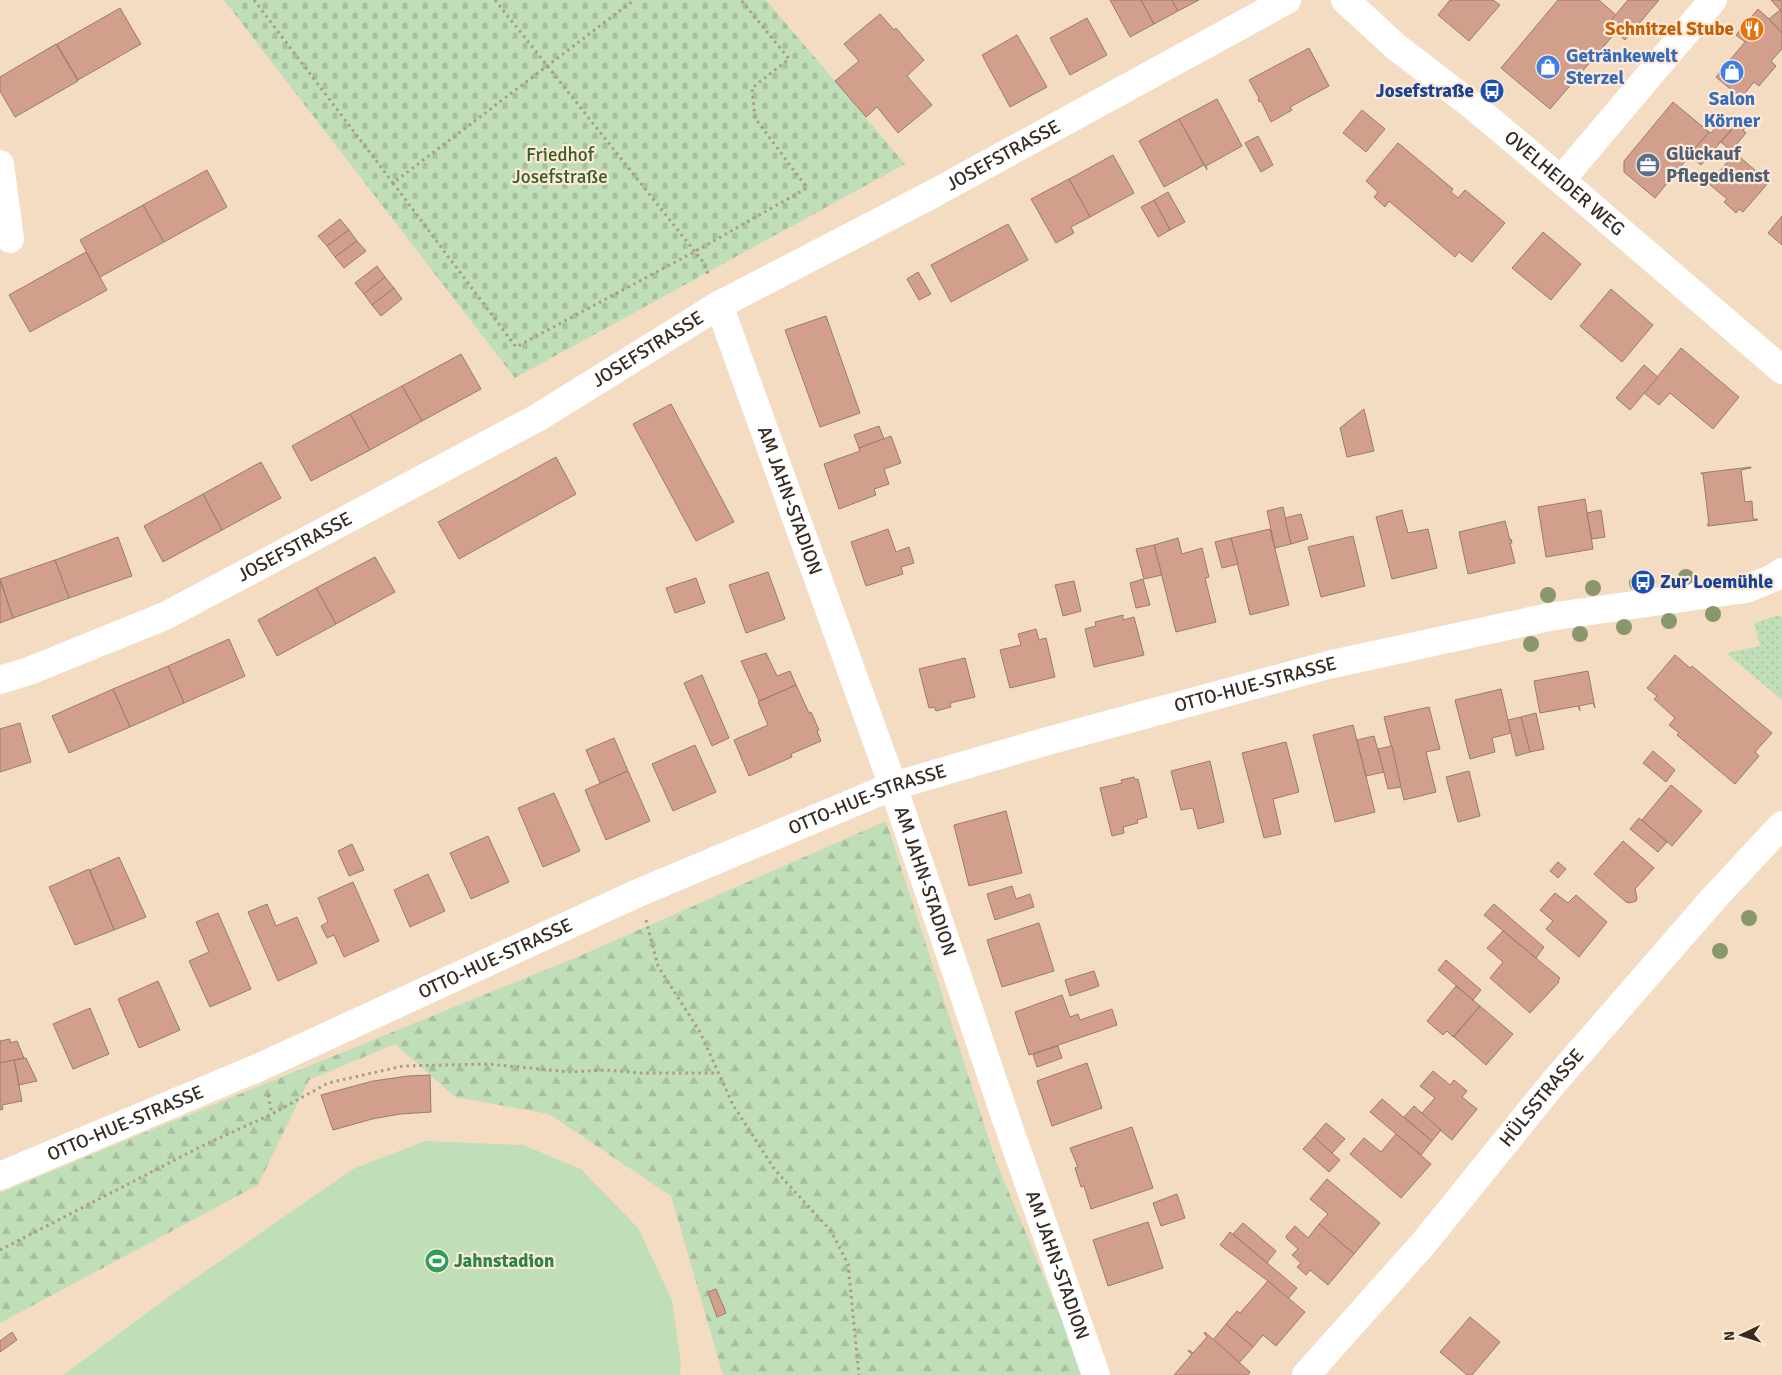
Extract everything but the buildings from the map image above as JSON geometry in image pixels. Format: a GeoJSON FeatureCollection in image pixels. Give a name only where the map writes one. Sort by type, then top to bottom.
{"type":"FeatureCollection","features":[{"type":"Feature","properties":{"kind":"street","name":"JOSEFSTRASSE"},"geometry":{"type":"LineString","coordinates":[[0,680],[29,671],[165,616],[537,418],[719,305],[929,196],[1286,0]]}},
{"type":"Feature","properties":{"kind":"street","name":"OVELHEIDER WEG"},"geometry":{"type":"LineString","coordinates":[[1345,0],[1395,46],[1473,106],[1562,180],[1782,370]]}},
{"type":"Feature","properties":{"kind":"street"},"geometry":{"type":"LineString","coordinates":[[1562,180],[1713,0]]}},
{"type":"Feature","properties":{"kind":"street"},"geometry":{"type":"LineString","coordinates":[[0,164],[10,239]]}},
{"type":"Feature","properties":{"kind":"street","name":"AM JAHN-STADION"},"geometry":{"type":"LineString","coordinates":[[719,305],[893,786],[1007,1122],[1096,1375]]}},
{"type":"Feature","properties":{"kind":"street","name":"OTTO-HUE-STRASSE"},"geometry":{"type":"LineString","coordinates":[[0,1176],[260,1067],[638,894],[893,786],[1044,742],[1328,664],[1550,617],[1746,588],[1773,578],[1782,572]]}},
{"type":"Feature","properties":{"kind":"street","name":"HÜLSSTRASSE"},"geometry":{"type":"LineString","coordinates":[[1306,1375],[1423,1244],[1567,1068],[1714,898],[1782,825]]}},
{"type":"Feature","properties":{"kind":"path"},"geometry":{"type":"LineString","coordinates":[[254,0],[516,347],[694,252],[807,188],[755,118],[752,88],[789,59],[741,0]]}},
{"type":"Feature","properties":{"kind":"path"},"geometry":{"type":"LineString","coordinates":[[495,0],[704,263],[719,305]]}},
{"type":"Feature","properties":{"kind":"path"},"geometry":{"type":"LineString","coordinates":[[393,183],[634,0]]}},
{"type":"Feature","properties":{"kind":"path"},"geometry":{"type":"LineString","coordinates":[[638,894],[658,966],[700,1032],[733,1105],[775,1170],[831,1231],[848,1264],[859,1375]]}},
{"type":"Feature","properties":{"kind":"path"},"geometry":{"type":"LineString","coordinates":[[0,1250],[202,1146],[272,1114],[328,1083],[403,1066],[488,1064],[570,1072],[606,1070],[640,1073],[719,1073]]}},
{"type":"Feature","properties":{"kind":"green space","name":"Friedhof Josefstraße"},"geometry":{"type":"Polygon","coordinates":[[[224,0],[766,0],[905,164],[515,378],[224,0]]]}},
{"type":"Feature","properties":{"kind":"green space"},"geometry":{"type":"Polygon","coordinates":[[[1780,615],[1782,618],[1782,700],[1726,653],[1760,646],[1754,623],[1780,615]]]}},
{"type":"Feature","properties":{"kind":"green space"},"geometry":{"type":"Polygon","coordinates":[[[886,821],[997,1164],[1085,1375],[723,1375],[671,1196],[549,1114],[455,1097],[395,1044],[309,1080],[258,1185],[0,1323],[0,1193],[575,958],[886,821]]]}},
{"type":"Feature","properties":{"kind":"green space","name":"Jahnstadion"},"geometry":{"type":"Polygon","coordinates":[[[425,1141],[523,1145],[581,1169],[638,1228],[672,1300],[681,1364],[680,1375],[63,1375],[174,1293],[353,1169],[425,1141]]]}},
{"type":"Feature","properties":{"kind":"place","name":"Schnitzel Stube"},"geometry":{"type":"Point","coordinates":[1752,29]}},
{"type":"Feature","properties":{"kind":"place","name":"Getränkewelt Sterzel"},"geometry":{"type":"Point","coordinates":[1548,67]}},
{"type":"Feature","properties":{"kind":"place","name":"Salon Körner"},"geometry":{"type":"Point","coordinates":[1732,72]}},
{"type":"Feature","properties":{"kind":"place","name":"Josefstraße"},"geometry":{"type":"Point","coordinates":[1492,91]}},
{"type":"Feature","properties":{"kind":"place","name":"Glückauf Pflegedienst"},"geometry":{"type":"Point","coordinates":[1648,165]}},
{"type":"Feature","properties":{"kind":"place","name":"Zur Loemühle"},"geometry":{"type":"Point","coordinates":[1643,582]}},
{"type":"Feature","properties":{"kind":"place","name":"Jahnstadion"},"geometry":{"type":"Point","coordinates":[437,1261]}}]}
